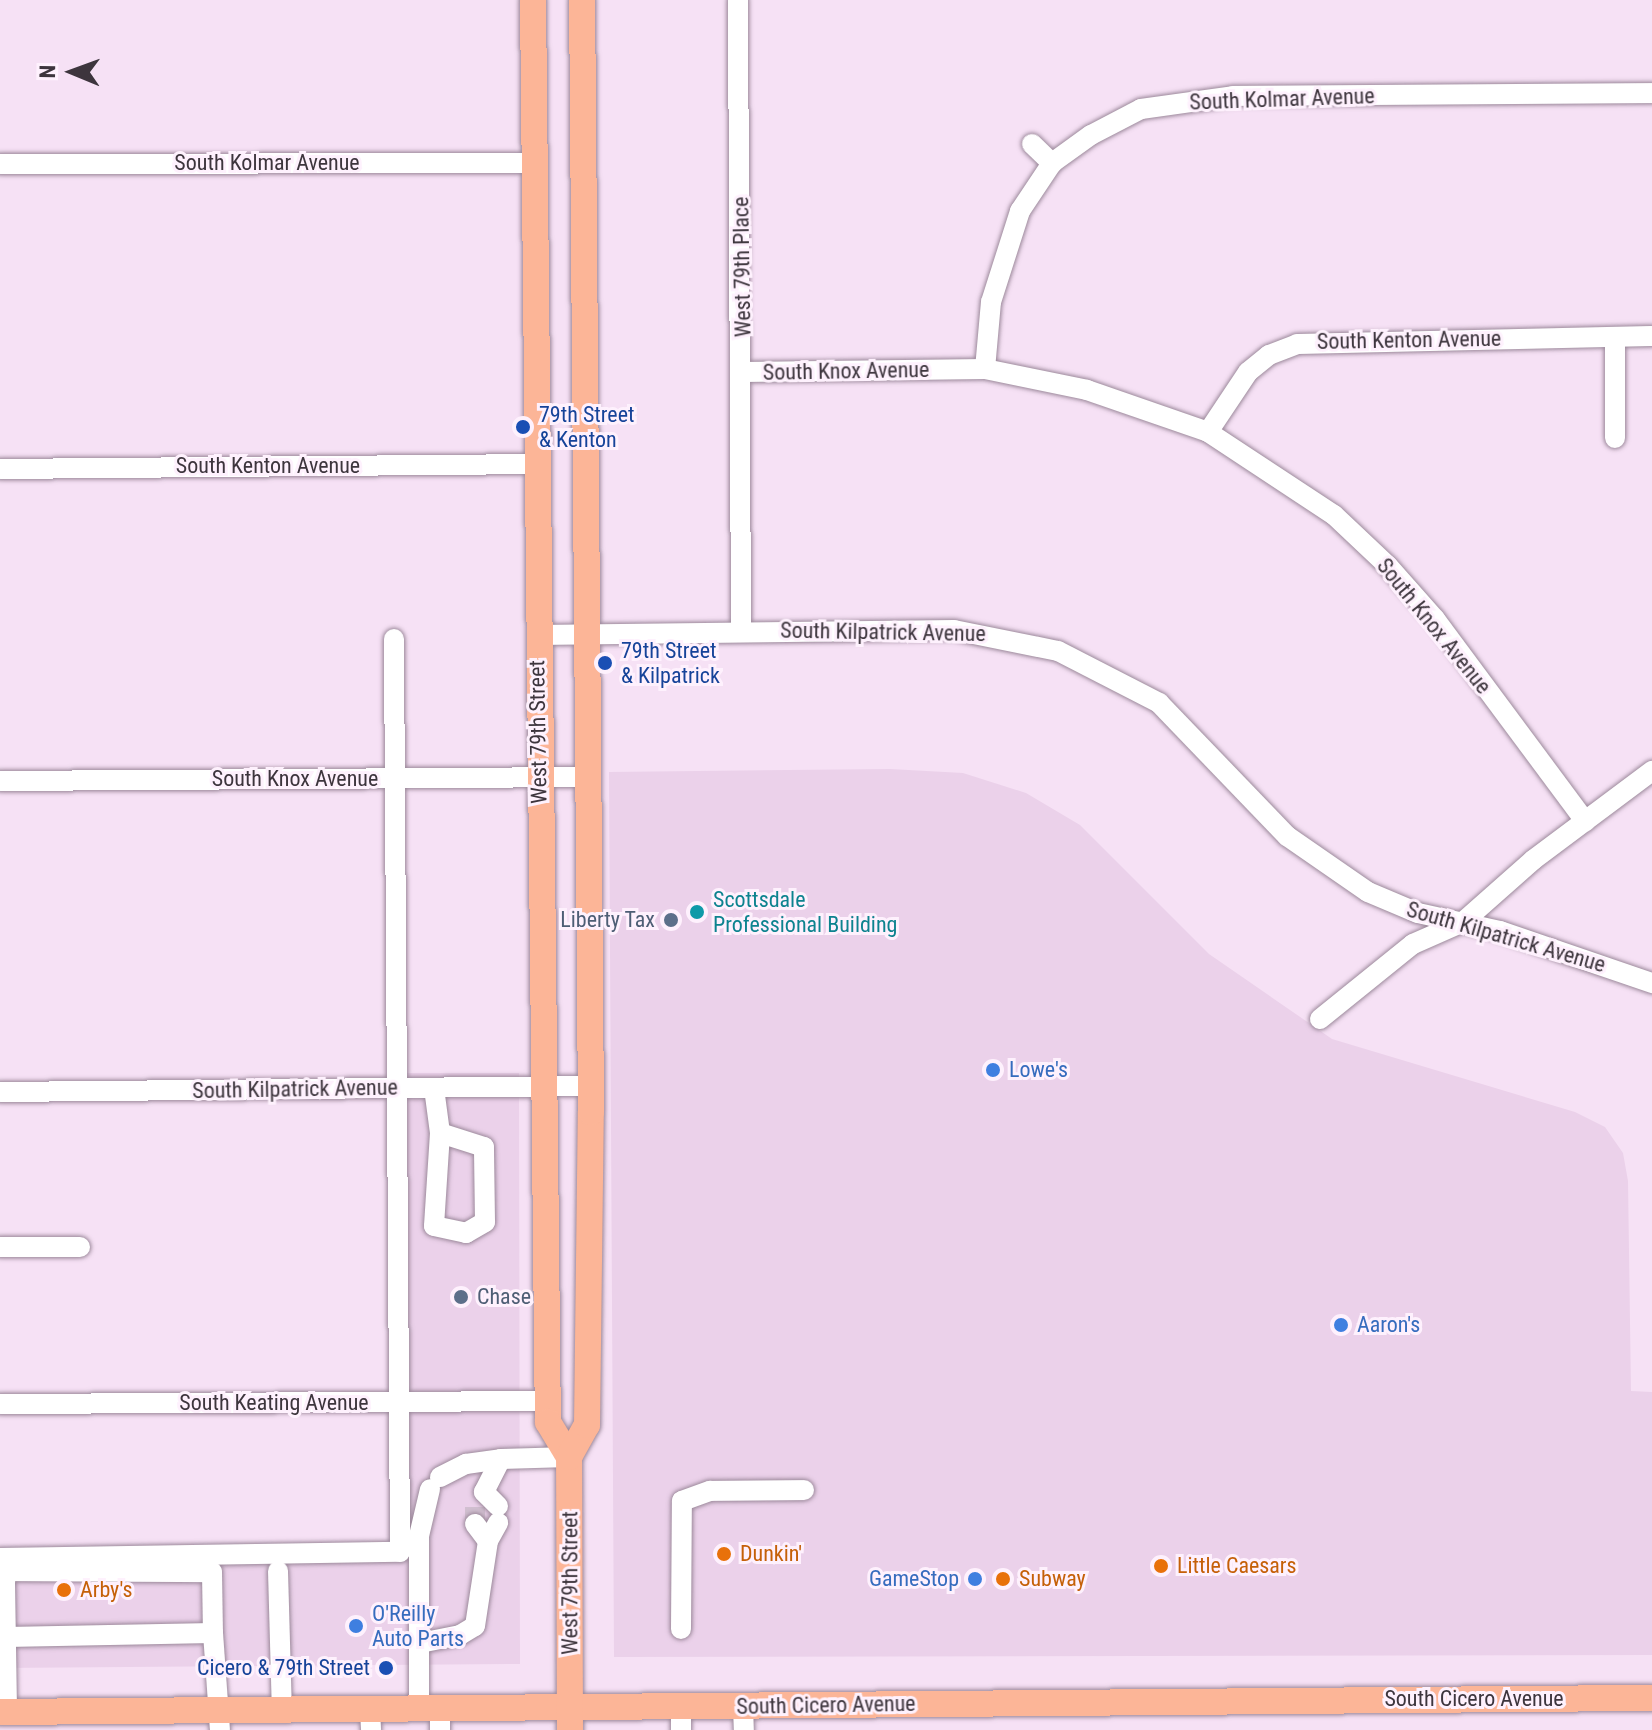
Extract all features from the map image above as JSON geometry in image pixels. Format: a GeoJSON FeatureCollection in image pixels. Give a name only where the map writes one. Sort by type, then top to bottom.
{"type":"FeatureCollection","features":[{"type":"Feature","properties":{"kind":"main road","name":"West 79th Street"},"geometry":{"type":"LineString","coordinates":[[533,0],[537,635],[548,1422],[569,1457]]}},
{"type":"Feature","properties":{"kind":"main road","name":"West 79th Street"},"geometry":{"type":"LineString","coordinates":[[570,1720],[569,1457],[587,1425],[591,1086],[582,0]]}},
{"type":"Feature","properties":{"kind":"main road","name":"South Cicero Avenue"},"geometry":{"type":"LineString","coordinates":[[4,1712],[78,1721],[206,1720],[282,1711],[370,1720],[433,1717],[570,1720],[1652,1698]]}},
{"type":"Feature","properties":{"kind":"street","name":"West 79th Place"},"geometry":{"type":"LineString","coordinates":[[738,0],[743,372],[741,629]]}},
{"type":"Feature","properties":{"kind":"street","name":"South Kolmar Avenue"},"geometry":{"type":"LineString","coordinates":[[985,369],[1003,254],[1020,211],[1052,163],[1091,135],[1141,109],[1187,101],[1652,93]]}},
{"type":"Feature","properties":{"kind":"street"},"geometry":{"type":"LineString","coordinates":[[1032,144],[1052,163]]}},
{"type":"Feature","properties":{"kind":"street","name":"South Kolmar Avenue"},"geometry":{"type":"LineString","coordinates":[[0,164],[534,163]]}},
{"type":"Feature","properties":{"kind":"street","name":"South Kenton Avenue"},"geometry":{"type":"LineString","coordinates":[[1208,432],[1248,372],[1269,355],[1297,344],[1652,336]]}},
{"type":"Feature","properties":{"kind":"street"},"geometry":{"type":"LineString","coordinates":[[1615,337],[1615,438]]}},
{"type":"Feature","properties":{"kind":"street","name":"South Knox Avenue"},"geometry":{"type":"LineString","coordinates":[[743,372],[985,369],[1087,390],[1208,432],[1334,515],[1388,566],[1435,619],[1585,821]]}},
{"type":"Feature","properties":{"kind":"street","name":"South Kenton Avenue"},"geometry":{"type":"LineString","coordinates":[[0,469],[536,464]]}},
{"type":"Feature","properties":{"kind":"street","name":"South Kilpatrick Avenue"},"geometry":{"type":"LineString","coordinates":[[537,635],[741,629],[954,630],[1058,651],[1159,703],[1314,859],[1393,905],[1463,922],[1652,983]]}},
{"type":"Feature","properties":{"kind":"street"},"geometry":{"type":"LineString","coordinates":[[0,1558],[400,1552],[394,639]]}},
{"type":"Feature","properties":{"kind":"street"},"geometry":{"type":"LineString","coordinates":[[1320,1019],[1413,944],[1463,922],[1585,821],[1652,771]]}},
{"type":"Feature","properties":{"kind":"street","name":"South Knox Avenue"},"geometry":{"type":"LineString","coordinates":[[0,781],[590,777]]}},
{"type":"Feature","properties":{"kind":"street","name":"South Kilpatrick Avenue"},"geometry":{"type":"LineString","coordinates":[[0,1092],[591,1086]]}},
{"type":"Feature","properties":{"kind":"street"},"geometry":{"type":"LineString","coordinates":[[434,1088],[440,1133],[434,1226],[466,1233],[485,1222],[484,1147],[440,1133]]}},
{"type":"Feature","properties":{"kind":"street"},"geometry":{"type":"LineString","coordinates":[[0,1247],[80,1247]]}},
{"type":"Feature","properties":{"kind":"street","name":"South Keating Avenue"},"geometry":{"type":"LineString","coordinates":[[0,1404],[548,1401]]}},
{"type":"Feature","properties":{"kind":"street"},"geometry":{"type":"LineString","coordinates":[[433,1717],[420,1643],[419,1536],[435,1483],[466,1464],[501,1459],[569,1457]]}},
{"type":"Feature","properties":{"kind":"street"},"geometry":{"type":"LineString","coordinates":[[420,1643],[460,1635],[475,1626],[486,1515],[501,1459]]}},
{"type":"Feature","properties":{"kind":"street"},"geometry":{"type":"LineString","coordinates":[[681,1629],[682,1501],[710,1491],[804,1490]]}},
{"type":"Feature","properties":{"kind":"street"},"geometry":{"type":"LineString","coordinates":[[4,1712],[6,1637],[3,1583],[6,1571],[212,1572],[213,1633],[206,1720]]}},
{"type":"Feature","properties":{"kind":"street"},"geometry":{"type":"LineString","coordinates":[[278,1571],[282,1711]]}},
{"type":"Feature","properties":{"kind":"street"},"geometry":{"type":"LineString","coordinates":[[6,1637],[213,1633]]}},
{"type":"Feature","properties":{"kind":"shaded area"},"geometry":{"type":"Polygon","coordinates":[[[890,769],[963,773],[1026,793],[1080,825],[1209,954],[1332,1039],[1575,1112],[1605,1127],[1623,1153],[1628,1181],[1631,1391],[1652,1392],[1652,1655],[614,1657],[609,772],[890,769]]]}},
{"type":"Feature","properties":{"kind":"shaded area"},"geometry":{"type":"Polygon","coordinates":[[[387,1073],[519,1073],[520,1664],[0,1668],[0,1550],[390,1546],[387,1073]]]}},
{"type":"Feature","properties":{"kind":"tunnel"},"geometry":{"type":"LineString","coordinates":[[475,1507],[475,1524]]}},
{"type":"Feature","properties":{"kind":"place","name":"79th Street & Kenton"},"geometry":{"type":"Point","coordinates":[523,427]}},
{"type":"Feature","properties":{"kind":"place","name":"79th Street & Kilpatrick"},"geometry":{"type":"Point","coordinates":[605,663]}},
{"type":"Feature","properties":{"kind":"place","name":"Scottsdale Professional Building"},"geometry":{"type":"Point","coordinates":[697,912]}},
{"type":"Feature","properties":{"kind":"place","name":"Liberty Tax"},"geometry":{"type":"Point","coordinates":[671,920]}},
{"type":"Feature","properties":{"kind":"place","name":"Lowe's"},"geometry":{"type":"Point","coordinates":[993,1070]}},
{"type":"Feature","properties":{"kind":"place","name":"Chase"},"geometry":{"type":"Point","coordinates":[461,1297]}},
{"type":"Feature","properties":{"kind":"place","name":"Aaron's"},"geometry":{"type":"Point","coordinates":[1341,1325]}},
{"type":"Feature","properties":{"kind":"place","name":"Dunkin'"},"geometry":{"type":"Point","coordinates":[724,1554]}},
{"type":"Feature","properties":{"kind":"place","name":"Little Caesars"},"geometry":{"type":"Point","coordinates":[1161,1566]}},
{"type":"Feature","properties":{"kind":"place","name":"GameStop"},"geometry":{"type":"Point","coordinates":[975,1579]}},
{"type":"Feature","properties":{"kind":"place","name":"Subway"},"geometry":{"type":"Point","coordinates":[1003,1579]}},
{"type":"Feature","properties":{"kind":"place","name":"Arby's"},"geometry":{"type":"Point","coordinates":[64,1590]}},
{"type":"Feature","properties":{"kind":"place","name":"O'Reilly Auto Parts"},"geometry":{"type":"Point","coordinates":[356,1626]}},
{"type":"Feature","properties":{"kind":"place","name":"Cicero & 79th Street"},"geometry":{"type":"Point","coordinates":[386,1668]}}]}
